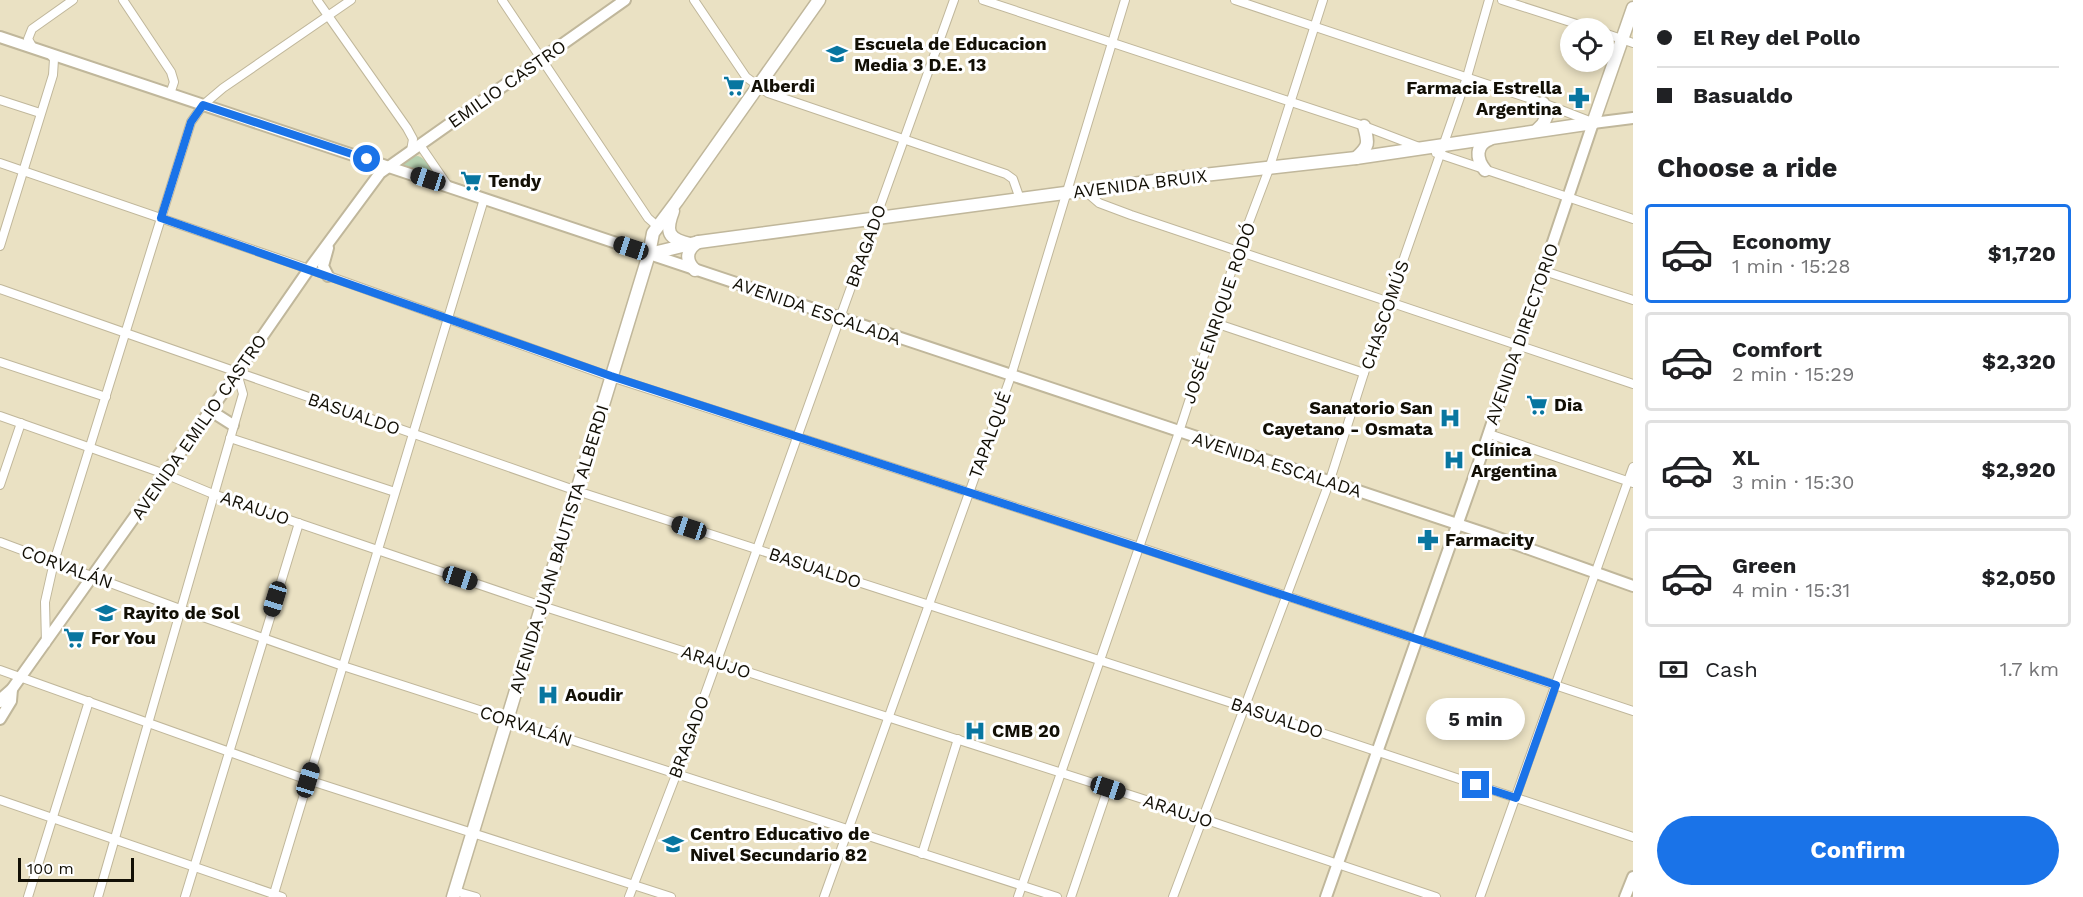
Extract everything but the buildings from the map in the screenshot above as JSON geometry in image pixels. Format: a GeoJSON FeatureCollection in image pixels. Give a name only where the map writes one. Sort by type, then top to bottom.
{"type":"FeatureCollection","features":[{"type":"Feature","properties":{"kind":"main road","name":"AVENIDA JUAN BAUTISTA ALBERDI"},"geometry":{"type":"LineString","coordinates":[[454,894],[649,254],[650,241],[657,226],[819,0]]}},
{"type":"Feature","properties":{"kind":"main road","name":"AVENIDA DIRECTORIO"},"geometry":{"type":"LineString","coordinates":[[1593,123],[1628,41],[1633,8]]}},
{"type":"Feature","properties":{"kind":"main road"},"geometry":{"type":"LineString","coordinates":[[1537,130],[1547,115],[1543,103]]}},
{"type":"Feature","properties":{"kind":"main road","name":"AVENIDA BRUIX"},"geometry":{"type":"LineString","coordinates":[[649,254],[694,243],[1084,190],[1425,149],[1441,150],[1537,130],[1593,123]]}},
{"type":"Feature","properties":{"kind":"main road"},"geometry":{"type":"LineString","coordinates":[[1356,158],[1367,146],[1368,140],[1364,126]]}},
{"type":"Feature","properties":{"kind":"main road"},"geometry":{"type":"LineString","coordinates":[[1485,170],[1480,164],[1478,151],[1486,141],[1494,138]]}},
{"type":"Feature","properties":{"kind":"main road"},"geometry":{"type":"LineString","coordinates":[[677,201],[669,221],[669,231],[676,240],[694,243],[688,255],[688,261],[695,270]]}},
{"type":"Feature","properties":{"kind":"street"},"geometry":{"type":"LineString","coordinates":[[33,48],[28,39],[32,29],[73,0]]}},
{"type":"Feature","properties":{"kind":"street"},"geometry":{"type":"LineString","coordinates":[[123,0],[171,72],[174,82],[170,94]]}},
{"type":"Feature","properties":{"kind":"street"},"geometry":{"type":"LineString","coordinates":[[317,0],[407,128],[416,148],[448,186]]}},
{"type":"Feature","properties":{"kind":"street"},"geometry":{"type":"LineString","coordinates":[[46,643],[45,602],[54,562],[191,122],[203,105],[223,88],[351,0]]}},
{"type":"Feature","properties":{"kind":"street"},"geometry":{"type":"LineString","coordinates":[[502,0],[648,218],[657,226]]}},
{"type":"Feature","properties":{"kind":"street","name":"EMILIO CASTRO"},"geometry":{"type":"LineString","coordinates":[[388,166],[625,0]]}},
{"type":"Feature","properties":{"kind":"street"},"geometry":{"type":"LineString","coordinates":[[694,0],[746,77],[758,87],[768,93],[1006,174],[1013,179],[1020,199]]}},
{"type":"Feature","properties":{"kind":"street","name":"BRAGADO"},"geometry":{"type":"LineString","coordinates":[[629,897],[676,775],[954,0]]}},
{"type":"Feature","properties":{"kind":"street"},"geometry":{"type":"LineString","coordinates":[[983,0],[1364,126],[1425,149]]}},
{"type":"Feature","properties":{"kind":"street","name":"TAPALQUÉ"},"geometry":{"type":"LineString","coordinates":[[824,897],[1011,376],[1125,0]]}},
{"type":"Feature","properties":{"kind":"street"},"geometry":{"type":"LineString","coordinates":[[1235,0],[1543,103],[1593,123]]}},
{"type":"Feature","properties":{"kind":"street","name":"JOSÉ ENRIQUE RODÓ"},"geometry":{"type":"LineString","coordinates":[[1018,897],[1179,432],[1238,251],[1269,169],[1323,0]]}},
{"type":"Feature","properties":{"kind":"street","name":"CHASCOMÚS"},"geometry":{"type":"LineString","coordinates":[[1173,897],[1329,483],[1364,373],[1467,77],[1489,0]]}},
{"type":"Feature","properties":{"kind":"street"},"geometry":{"type":"LineString","coordinates":[[1502,0],[1560,19]]}},
{"type":"Feature","properties":{"kind":"street","name":"AVENIDA ESCALADA"},"geometry":{"type":"LineString","coordinates":[[0,37],[1633,586]]}},
{"type":"Feature","properties":{"kind":"street"},"geometry":{"type":"LineString","coordinates":[[0,246],[55,66],[54,59],[49,52]]}},
{"type":"Feature","properties":{"kind":"street"},"geometry":{"type":"LineString","coordinates":[[0,100],[40,113]]}},
{"type":"Feature","properties":{"kind":"street","name":"AVENIDA BRUIX"},"geometry":{"type":"LineString","coordinates":[[1593,123],[1633,118]]}},
{"type":"Feature","properties":{"kind":"street","name":"AVENIDA DIRECTORIO"},"geometry":{"type":"LineString","coordinates":[[1326,897],[1489,434],[1593,123]]}},
{"type":"Feature","properties":{"kind":"street"},"geometry":{"type":"LineString","coordinates":[[1441,150],[1485,170],[1633,219]]}},
{"type":"Feature","properties":{"kind":"street"},"geometry":{"type":"LineString","coordinates":[[0,163],[611,376],[1139,547],[1633,711]]}},
{"type":"Feature","properties":{"kind":"street","name":"AVENIDA EMILIO CASTRO"},"geometry":{"type":"LineString","coordinates":[[0,702],[46,643],[309,269],[373,181],[388,166]]}},
{"type":"Feature","properties":{"kind":"street"},"geometry":{"type":"LineString","coordinates":[[1084,190],[1099,203],[1633,384]]}},
{"type":"Feature","properties":{"kind":"street"},"geometry":{"type":"LineString","coordinates":[[0,800],[115,838],[276,896],[308,780],[484,199]]}},
{"type":"Feature","properties":{"kind":"street"},"geometry":{"type":"LineString","coordinates":[[328,276],[324,270],[323,260],[331,239]]}},
{"type":"Feature","properties":{"kind":"street"},"geometry":{"type":"LineString","coordinates":[[1544,271],[1633,300]]}},
{"type":"Feature","properties":{"kind":"street","name":"BASUALDO"},"geometry":{"type":"LineString","coordinates":[[0,289],[577,491],[1244,707],[1633,837]]}},
{"type":"Feature","properties":{"kind":"street"},"geometry":{"type":"LineString","coordinates":[[1215,323],[1364,373]]}},
{"type":"Feature","properties":{"kind":"street"},"geometry":{"type":"LineString","coordinates":[[0,362],[106,397]]}},
{"type":"Feature","properties":{"kind":"street"},"geometry":{"type":"LineString","coordinates":[[98,897],[243,393],[237,373]]}},
{"type":"Feature","properties":{"kind":"street"},"geometry":{"type":"LineString","coordinates":[[211,411],[234,425]]}},
{"type":"Feature","properties":{"kind":"street","name":"ARAUJO"},"geometry":{"type":"LineString","coordinates":[[0,416],[165,474],[213,494],[542,606],[958,739],[1436,897]]}},
{"type":"Feature","properties":{"kind":"street"},"geometry":{"type":"LineString","coordinates":[[0,485],[21,423]]}},
{"type":"Feature","properties":{"kind":"street"},"geometry":{"type":"LineString","coordinates":[[1489,434],[1630,482]]}},
{"type":"Feature","properties":{"kind":"street"},"geometry":{"type":"LineString","coordinates":[[230,438],[395,492]]}},
{"type":"Feature","properties":{"kind":"street"},"geometry":{"type":"LineString","coordinates":[[1480,897],[1630,482],[1633,467]]}},
{"type":"Feature","properties":{"kind":"street"},"geometry":{"type":"LineString","coordinates":[[185,897],[298,522]]}},
{"type":"Feature","properties":{"kind":"street","name":"CORVALÁN"},"geometry":{"type":"LineString","coordinates":[[0,542],[180,609],[343,666],[1057,897]]}},
{"type":"Feature","properties":{"kind":"street"},"geometry":{"type":"LineString","coordinates":[[0,670],[308,780],[671,897]]}},
{"type":"Feature","properties":{"kind":"street","name":"AVENIDA EMILIO CASTRO"},"geometry":{"type":"LineString","coordinates":[[0,719],[11,701],[12,689]]}},
{"type":"Feature","properties":{"kind":"street"},"geometry":{"type":"LineString","coordinates":[[28,897],[88,701]]}},
{"type":"Feature","properties":{"kind":"street"},"geometry":{"type":"LineString","coordinates":[[922,854],[958,739]]}},
{"type":"Feature","properties":{"kind":"street"},"geometry":{"type":"LineString","coordinates":[[1071,897],[1108,788]]}},
{"type":"Feature","properties":{"kind":"street"},"geometry":{"type":"LineString","coordinates":[[1625,897],[1633,877]]}},
{"type":"Feature","properties":{"kind":"street"},"geometry":{"type":"LineString","coordinates":[[454,894],[476,897]]}},
{"type":"Feature","properties":{"kind":"green space"},"geometry":{"type":"Polygon","coordinates":[[[418,156],[427,163],[430,174],[404,165],[411,157],[418,156]]]}},
{"type":"Feature","properties":{"kind":"place","name":"Escuela de Educacion Media 3 D.E. 13"},"geometry":{"type":"Point","coordinates":[837,54]}},
{"type":"Feature","properties":{"kind":"place","name":"Alberdi"},"geometry":{"type":"Point","coordinates":[734,86]}},
{"type":"Feature","properties":{"kind":"place","name":"Farmacia Estrella Argentina"},"geometry":{"type":"Point","coordinates":[1579,98]}},
{"type":"Feature","properties":{"kind":"place","name":"Tendy"},"geometry":{"type":"Point","coordinates":[471,181]}},
{"type":"Feature","properties":{"kind":"place","name":"Dia"},"geometry":{"type":"Point","coordinates":[1537,405]}},
{"type":"Feature","properties":{"kind":"place","name":"Sanatorio San Cayetano - Osmata"},"geometry":{"type":"Point","coordinates":[1450,418]}},
{"type":"Feature","properties":{"kind":"place","name":"Clínica Argentina"},"geometry":{"type":"Point","coordinates":[1454,460]}},
{"type":"Feature","properties":{"kind":"place","name":"Farmacity"},"geometry":{"type":"Point","coordinates":[1428,540]}},
{"type":"Feature","properties":{"kind":"place","name":"Rayito de Sol"},"geometry":{"type":"Point","coordinates":[106,613]}},
{"type":"Feature","properties":{"kind":"place","name":"For You"},"geometry":{"type":"Point","coordinates":[74,638]}},
{"type":"Feature","properties":{"kind":"place","name":"Aoudir"},"geometry":{"type":"Point","coordinates":[548,695]}},
{"type":"Feature","properties":{"kind":"place","name":"CMB 20"},"geometry":{"type":"Point","coordinates":[975,731]}},
{"type":"Feature","properties":{"kind":"place","name":"Centro Educativo de Nivel Secundario 82"},"geometry":{"type":"Point","coordinates":[673,844]}},
{"type":"Feature","properties":{"kind":"route"},"geometry":{"type":"LineString","coordinates":[[367,159],[203,105],[191,122],[161,218],[611,376],[1556,685],[1516,798],[1476,785]]}}]}
